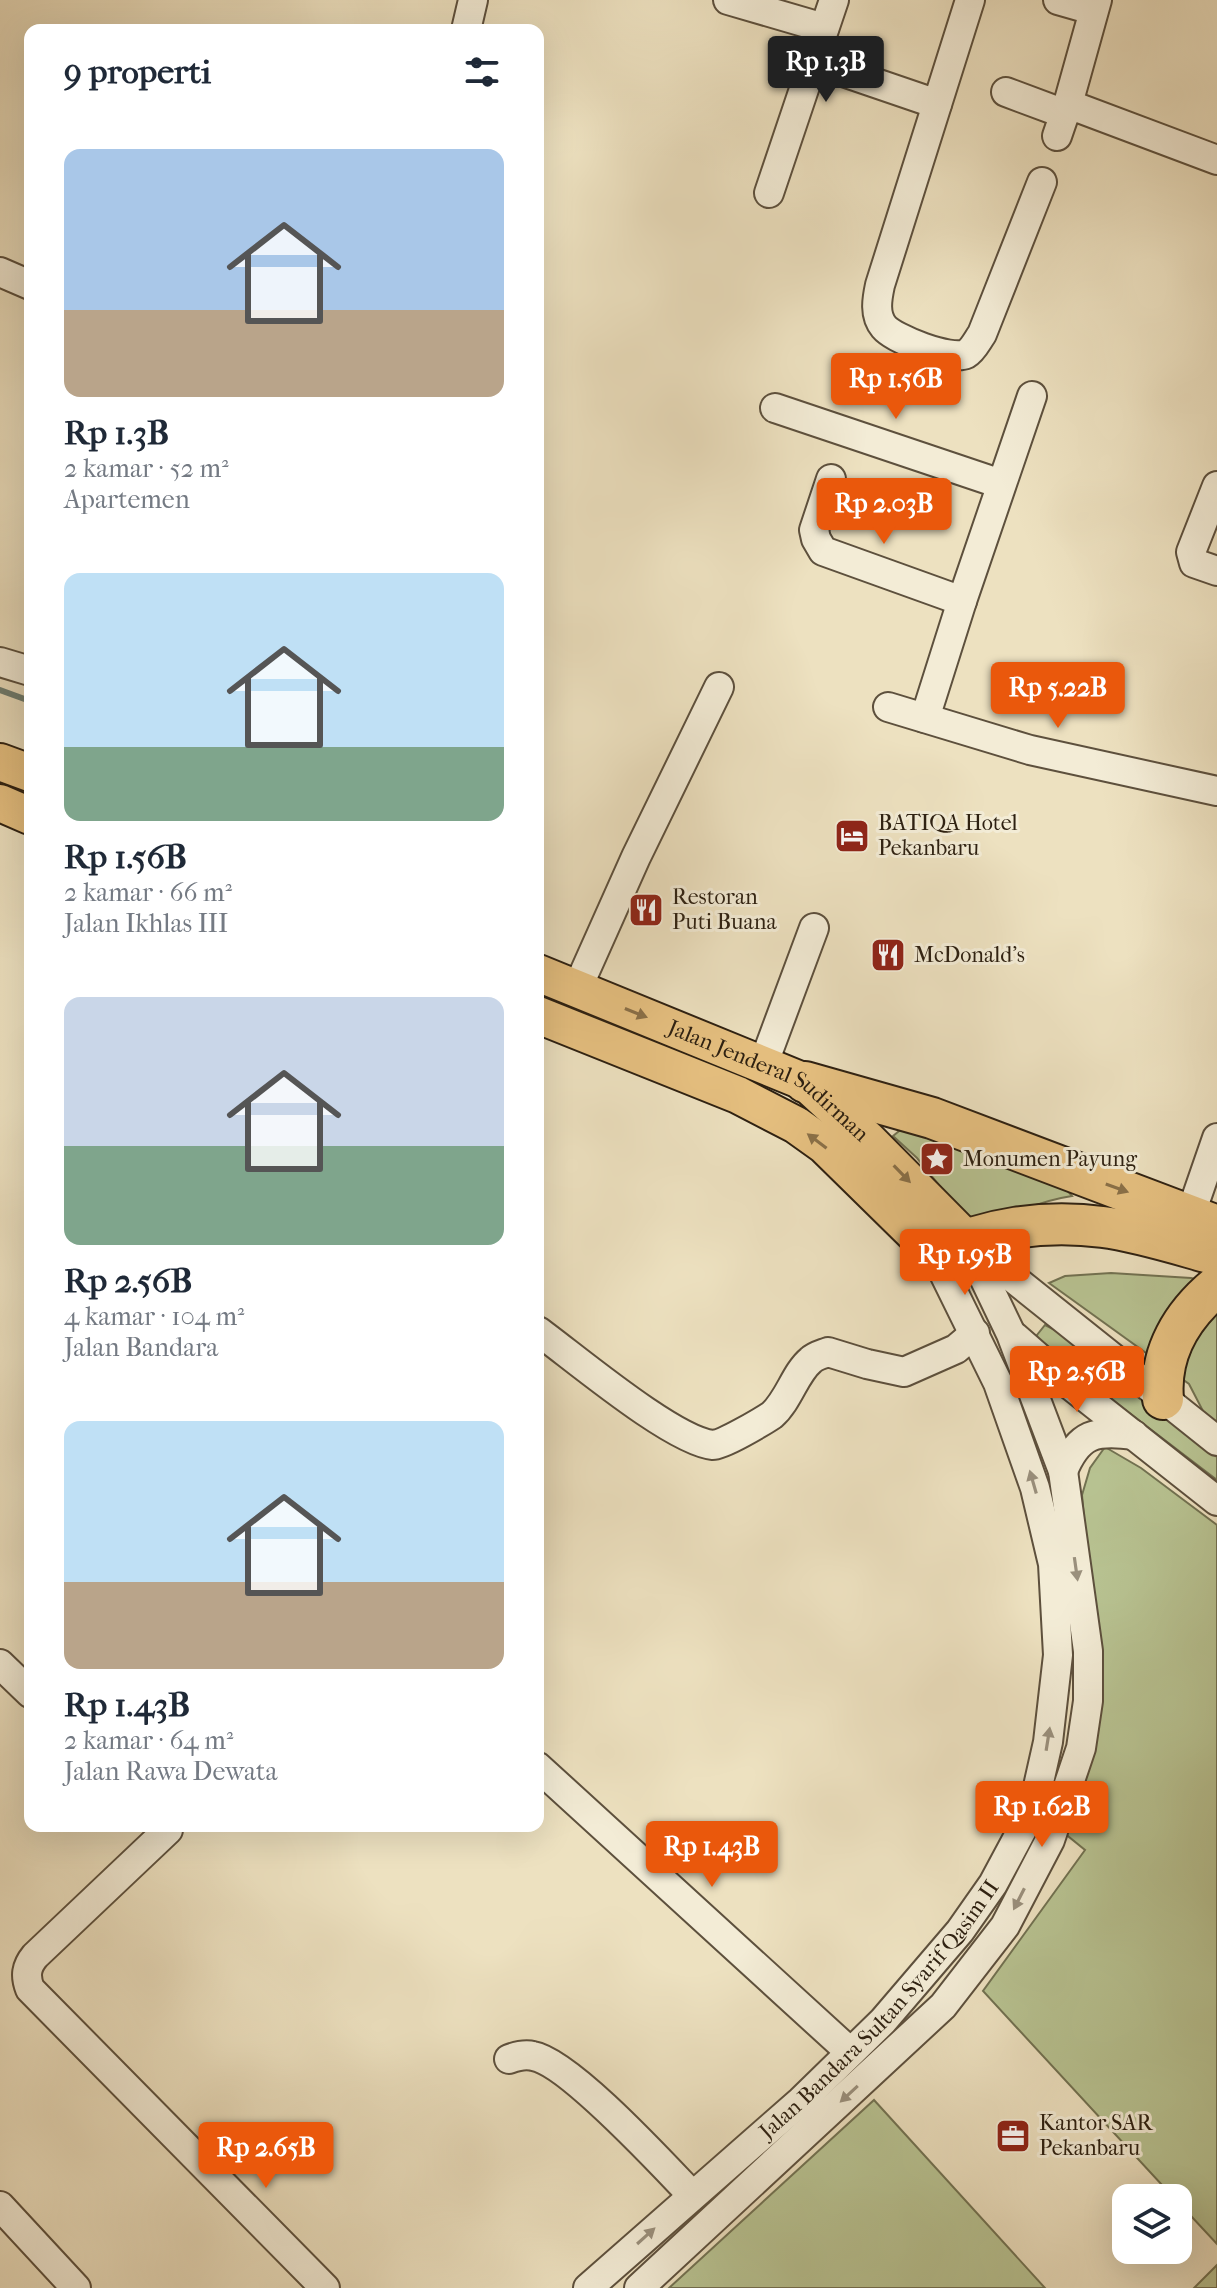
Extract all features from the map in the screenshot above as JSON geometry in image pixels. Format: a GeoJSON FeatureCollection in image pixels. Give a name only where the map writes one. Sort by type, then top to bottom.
{"type":"FeatureCollection","features":[{"type":"Feature","properties":{"kind":"highway"},"geometry":{"type":"LineString","coordinates":[[805,1082],[932,1118],[1204,1221]]}},
{"type":"Feature","properties":{"kind":"highway"},"geometry":{"type":"LineString","coordinates":[[950,1246],[1015,1227],[1102,1226],[1217,1255]]}},
{"type":"Feature","properties":{"kind":"highway"},"geometry":{"type":"LineString","coordinates":[[1163,1399],[1161,1377],[1169,1348],[1192,1309],[1217,1286]]}},
{"type":"Feature","properties":{"kind":"main road"},"geometry":{"type":"LineString","coordinates":[[0,762],[24,771]]}},
{"type":"Feature","properties":{"kind":"main road"},"geometry":{"type":"LineString","coordinates":[[0,803],[24,813]]}},
{"type":"Feature","properties":{"kind":"main road","name":"Jalan Jenderal Sudirman"},"geometry":{"type":"LineString","coordinates":[[544,975],[805,1082],[867,1139],[950,1246]]}},
{"type":"Feature","properties":{"kind":"main road","name":"Jalan Jenderal Sudirman"},"geometry":{"type":"LineString","coordinates":[[544,1017],[738,1095],[796,1125],[950,1246]]}},
{"type":"Feature","properties":{"kind":"street"},"geometry":{"type":"LineString","coordinates":[[467,24],[473,0]]}},
{"type":"Feature","properties":{"kind":"street"},"geometry":{"type":"LineString","coordinates":[[728,0],[824,28]]}},
{"type":"Feature","properties":{"kind":"street"},"geometry":{"type":"LineString","coordinates":[[769,193],[834,0]]}},
{"type":"Feature","properties":{"kind":"street"},"geometry":{"type":"LineString","coordinates":[[970,0],[876,300],[883,326],[891,333],[955,357],[971,350],[989,318],[1042,182]]}},
{"type":"Feature","properties":{"kind":"street"},"geometry":{"type":"LineString","coordinates":[[1058,0],[1095,5],[1064,118]]}},
{"type":"Feature","properties":{"kind":"street"},"geometry":{"type":"LineString","coordinates":[[814,62],[937,104]]}},
{"type":"Feature","properties":{"kind":"street"},"geometry":{"type":"LineString","coordinates":[[1006,92],[1064,118],[1217,160]]}},
{"type":"Feature","properties":{"kind":"street"},"geometry":{"type":"LineString","coordinates":[[0,272],[24,282]]}},
{"type":"Feature","properties":{"kind":"street"},"geometry":{"type":"LineString","coordinates":[[925,718],[1032,396]]}},
{"type":"Feature","properties":{"kind":"street"},"geometry":{"type":"LineString","coordinates":[[775,408],[1001,484]]}},
{"type":"Feature","properties":{"kind":"street"},"geometry":{"type":"LineString","coordinates":[[831,479],[814,530],[823,551],[962,601]]}},
{"type":"Feature","properties":{"kind":"street"},"geometry":{"type":"LineString","coordinates":[[1217,486],[1191,552],[1192,562],[1217,571]]}},
{"type":"Feature","properties":{"kind":"street"},"geometry":{"type":"LineString","coordinates":[[0,662],[24,669]]}},
{"type":"Feature","properties":{"kind":"street"},"geometry":{"type":"LineString","coordinates":[[577,989],[636,857],[719,687]]}},
{"type":"Feature","properties":{"kind":"street"},"geometry":{"type":"LineString","coordinates":[[888,707],[1030,750],[1215,784]]}},
{"type":"Feature","properties":{"kind":"street"},"geometry":{"type":"LineString","coordinates":[[763,1065],[814,928]]}},
{"type":"Feature","properties":{"kind":"street"},"geometry":{"type":"LineString","coordinates":[[1204,1221],[1217,1138]]}},
{"type":"Feature","properties":{"kind":"street"},"geometry":{"type":"LineString","coordinates":[[950,1246],[1217,1441]]}},
{"type":"Feature","properties":{"kind":"street","name":"Jalan Bandara Sultan Syarif Qasim II"},"geometry":{"type":"LineString","coordinates":[[588,2288],[801,2101],[883,2021],[960,1931],[993,1884],[1023,1828],[1037,1791],[1048,1742],[1058,1655],[1053,1564],[1035,1488],[998,1383],[975,1333],[950,1246]]}},
{"type":"Feature","properties":{"kind":"street","name":"Jalan Bandara Sultan Syarif Qasim II"},"geometry":{"type":"LineString","coordinates":[[639,2288],[943,2006],[1005,1926],[1050,1840],[1081,1748],[1088,1701],[1088,1651],[1063,1471],[1011,1334],[950,1246]]}},
{"type":"Feature","properties":{"kind":"street"},"geometry":{"type":"LineString","coordinates":[[544,1335],[653,1415],[691,1439],[715,1446],[771,1415],[790,1393],[811,1359],[828,1352],[904,1372],[956,1349],[975,1333]]}},
{"type":"Feature","properties":{"kind":"street"},"geometry":{"type":"LineString","coordinates":[[1011,1334],[1070,1385],[1217,1501]]}},
{"type":"Feature","properties":{"kind":"street"},"geometry":{"type":"LineString","coordinates":[[1063,1471],[1075,1445],[1091,1436],[1105,1431],[1134,1435]]}},
{"type":"Feature","properties":{"kind":"street"},"geometry":{"type":"LineString","coordinates":[[0,1664],[24,1687]]}},
{"type":"Feature","properties":{"kind":"street"},"geometry":{"type":"LineString","coordinates":[[544,1772],[849,2051]]}},
{"type":"Feature","properties":{"kind":"street"},"geometry":{"type":"LineString","coordinates":[[163,1832],[35,1956],[30,1963],[27,1980],[30,1989],[325,2288]]}},
{"type":"Feature","properties":{"kind":"street"},"geometry":{"type":"LineString","coordinates":[[509,2059],[535,2056],[556,2067],[596,2098],[692,2195]]}},
{"type":"Feature","properties":{"kind":"street"},"geometry":{"type":"LineString","coordinates":[[718,2173],[741,2194]]}},
{"type":"Feature","properties":{"kind":"street"},"geometry":{"type":"LineString","coordinates":[[0,2206],[76,2288]]}},
{"type":"Feature","properties":{"kind":"green space"},"geometry":{"type":"Polygon","coordinates":[[[904,1127],[1067,1190],[1072,1196],[1035,1205],[976,1231],[917,1158],[893,1136],[904,1127]]]}},
{"type":"Feature","properties":{"kind":"green space"},"geometry":{"type":"Polygon","coordinates":[[[1111,1273],[1191,1278],[1217,1284],[1217,1426],[1205,1415],[1189,1384],[1049,1283],[1065,1276],[1111,1273]]]}},
{"type":"Feature","properties":{"kind":"green space"},"geometry":{"type":"Polygon","coordinates":[[[1045,1325],[1059,1332],[1217,1457],[1217,1480],[1044,1348],[1038,1342],[1037,1335],[1045,1325]]]}},
{"type":"Feature","properties":{"kind":"green space"},"geometry":{"type":"Polygon","coordinates":[[[1105,1447],[1141,1468],[1217,1525],[1217,2244],[1192,2217],[1192,2184],[1161,2184],[983,1991],[1085,1850],[1063,1832],[1097,1676],[1082,1495],[1090,1468],[1105,1447]]]}},
{"type":"Feature","properties":{"kind":"green space"},"geometry":{"type":"Polygon","coordinates":[[[874,2100],[1045,2288],[669,2288],[874,2100]]]}},
{"type":"Feature","properties":{"kind":"green space"},"geometry":{"type":"Polygon","coordinates":[[[1217,2265],[1217,2288],[1194,2288],[1217,2265]]]}},
{"type":"Feature","properties":{"kind":"waterway"},"geometry":{"type":"LineString","coordinates":[[0,690],[24,699]]}},
{"type":"Feature","properties":{"kind":"place","name":"BATIQA Hotel Pekanbaru"},"geometry":{"type":"Point","coordinates":[852,836]}},
{"type":"Feature","properties":{"kind":"place","name":"Restoran Puti Buana"},"geometry":{"type":"Point","coordinates":[646,910]}},
{"type":"Feature","properties":{"kind":"place","name":"McDonald's"},"geometry":{"type":"Point","coordinates":[888,955]}},
{"type":"Feature","properties":{"kind":"place","name":"Monumen Payung"},"geometry":{"type":"Point","coordinates":[937,1159]}},
{"type":"Feature","properties":{"kind":"place","name":"Kantor SAR Pekanbaru"},"geometry":{"type":"Point","coordinates":[1013,2136]}}]}
